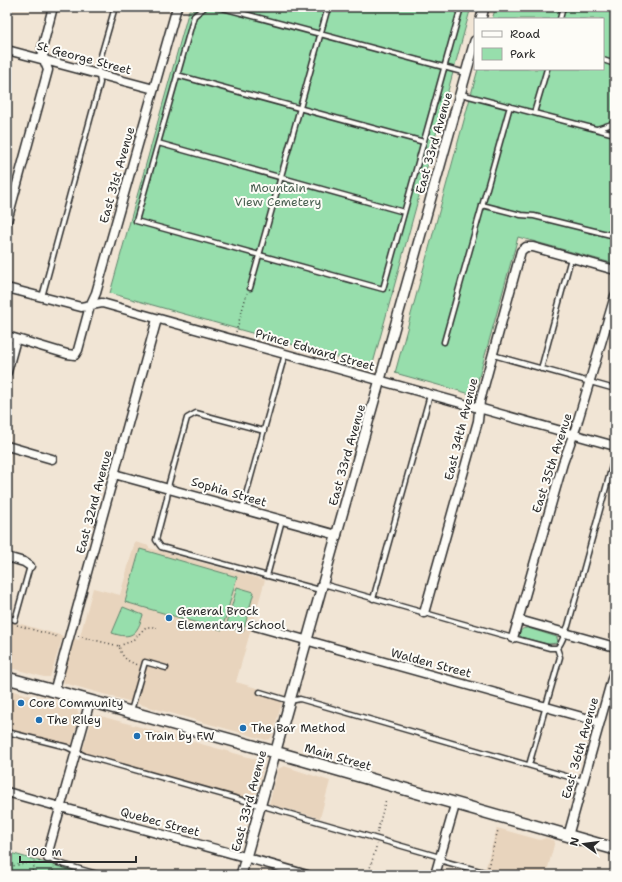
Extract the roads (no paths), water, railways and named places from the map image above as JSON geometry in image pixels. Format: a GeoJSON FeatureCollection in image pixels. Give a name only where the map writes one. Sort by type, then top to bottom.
{"type":"FeatureCollection","features":[{"type":"Feature","properties":{"kind":"main road","name":"Main Street"},"geometry":{"type":"LineString","coordinates":[[7,678],[275,752],[615,849]]}},
{"type":"Feature","properties":{"kind":"street"},"geometry":{"type":"LineString","coordinates":[[7,221],[48,70],[42,49],[53,7]]}},
{"type":"Feature","properties":{"kind":"street","name":"East 31st Avenue"},"geometry":{"type":"LineString","coordinates":[[16,339],[67,354],[75,355],[78,350],[90,306],[96,293],[178,7]]}},
{"type":"Feature","properties":{"kind":"street"},"geometry":{"type":"LineString","coordinates":[[481,18],[484,7]]}},
{"type":"Feature","properties":{"kind":"street","name":"East 33rd Avenue"},"geometry":{"type":"LineString","coordinates":[[241,875],[474,45]]}},
{"type":"Feature","properties":{"kind":"street","name":"St George Street"},"geometry":{"type":"LineString","coordinates":[[7,50],[154,89]]}},
{"type":"Feature","properties":{"kind":"street","name":"East 34th Avenue"},"geometry":{"type":"LineString","coordinates":[[424,613],[478,421],[479,409],[522,251],[526,247],[533,247],[571,258]]}},
{"type":"Feature","properties":{"kind":"street"},"geometry":{"type":"LineString","coordinates":[[571,258],[615,270]]}},
{"type":"Feature","properties":{"kind":"street","name":"Prince Edward Street"},"geometry":{"type":"LineString","coordinates":[[7,288],[81,307],[102,303],[615,446]]}},
{"type":"Feature","properties":{"kind":"street","name":"East 35th Avenue"},"geometry":{"type":"LineString","coordinates":[[513,638],[563,463],[590,382],[615,296]]}},
{"type":"Feature","properties":{"kind":"street","name":"East 32nd Avenue"},"geometry":{"type":"LineString","coordinates":[[54,692],[157,319]]}},
{"type":"Feature","properties":{"kind":"street"},"geometry":{"type":"LineString","coordinates":[[7,336],[16,339],[7,372]]}},
{"type":"Feature","properties":{"kind":"street"},"geometry":{"type":"LineString","coordinates":[[7,446],[52,459]]}},
{"type":"Feature","properties":{"kind":"street","name":"Sophia Street"},"geometry":{"type":"LineString","coordinates":[[114,474],[337,535]]}},
{"type":"Feature","properties":{"kind":"street"},"geometry":{"type":"LineString","coordinates":[[7,557],[24,562],[30,566]]}},
{"type":"Feature","properties":{"kind":"street"},"geometry":{"type":"LineString","coordinates":[[518,620],[615,647]]}},
{"type":"Feature","properties":{"kind":"street","name":"Walden Street"},"geometry":{"type":"LineString","coordinates":[[256,626],[600,722]]}},
{"type":"Feature","properties":{"kind":"street","name":"East 36th Avenue"},"geometry":{"type":"LineString","coordinates":[[568,836],[615,668]]}},
{"type":"Feature","properties":{"kind":"street"},"geometry":{"type":"LineString","coordinates":[[52,860],[48,852],[90,702]]}},
{"type":"Feature","properties":{"kind":"street","name":"Quebec Street"},"geometry":{"type":"LineString","coordinates":[[7,792],[60,808],[246,857],[307,875]]}},
{"type":"Feature","properties":{"kind":"street"},"geometry":{"type":"LineString","coordinates":[[435,875],[455,804]]}},
{"type":"Feature","properties":{"kind":"lane"},"geometry":{"type":"LineString","coordinates":[[42,297],[100,83],[98,66],[115,7]]}},
{"type":"Feature","properties":{"kind":"lane"},"geometry":{"type":"LineString","coordinates":[[205,7],[194,16],[136,221],[383,289],[461,7]]}},
{"type":"Feature","properties":{"kind":"lane"},"geometry":{"type":"LineString","coordinates":[[218,7],[466,74]]}},
{"type":"Feature","properties":{"kind":"lane"},"geometry":{"type":"LineString","coordinates":[[250,288],[328,7]]}},
{"type":"Feature","properties":{"kind":"lane"},"geometry":{"type":"LineString","coordinates":[[560,18],[563,7]]}},
{"type":"Feature","properties":{"kind":"lane"},"geometry":{"type":"LineString","coordinates":[[604,60],[615,64]]}},
{"type":"Feature","properties":{"kind":"lane"},"geometry":{"type":"LineString","coordinates":[[534,112],[546,70]]}},
{"type":"Feature","properties":{"kind":"lane"},"geometry":{"type":"LineString","coordinates":[[177,75],[424,142]]}},
{"type":"Feature","properties":{"kind":"lane"},"geometry":{"type":"LineString","coordinates":[[461,94],[615,134]]}},
{"type":"Feature","properties":{"kind":"lane"},"geometry":{"type":"LineString","coordinates":[[444,342],[510,106]]}},
{"type":"Feature","properties":{"kind":"lane"},"geometry":{"type":"LineString","coordinates":[[597,129],[615,123]]}},
{"type":"Feature","properties":{"kind":"lane"},"geometry":{"type":"LineString","coordinates":[[158,143],[404,212]]}},
{"type":"Feature","properties":{"kind":"lane"},"geometry":{"type":"LineString","coordinates":[[482,205],[615,236]]}},
{"type":"Feature","properties":{"kind":"lane"},"geometry":{"type":"LineString","coordinates":[[541,369],[571,258]]}},
{"type":"Feature","properties":{"kind":"lane"},"geometry":{"type":"LineString","coordinates":[[242,509],[285,354]]}},
{"type":"Feature","properties":{"kind":"lane"},"geometry":{"type":"LineString","coordinates":[[493,355],[615,389]]}},
{"type":"Feature","properties":{"kind":"lane"},"geometry":{"type":"LineString","coordinates":[[373,599],[430,395]]}},
{"type":"Feature","properties":{"kind":"lane"},"geometry":{"type":"LineString","coordinates":[[264,431],[196,413],[188,418],[169,483],[156,540],[161,548],[267,576],[373,599],[550,648],[557,648],[561,645],[564,633],[568,626],[615,455]]}},
{"type":"Feature","properties":{"kind":"lane"},"geometry":{"type":"LineString","coordinates":[[267,576],[282,520]]}},
{"type":"Feature","properties":{"kind":"lane"},"geometry":{"type":"LineString","coordinates":[[7,617],[15,620],[30,566]]}},
{"type":"Feature","properties":{"kind":"lane"},"geometry":{"type":"LineString","coordinates":[[529,765],[560,657],[557,648]]}},
{"type":"Feature","properties":{"kind":"lane"},"geometry":{"type":"LineString","coordinates":[[131,713],[145,662],[166,668]]}},
{"type":"Feature","properties":{"kind":"lane"},"geometry":{"type":"LineString","coordinates":[[260,692],[290,701],[300,699],[583,781]]}},
{"type":"Feature","properties":{"kind":"lane"},"geometry":{"type":"LineString","coordinates":[[7,732],[67,747],[85,756],[261,805],[495,875]]}},
{"type":"Feature","properties":{"kind":"lane"},"geometry":{"type":"LineString","coordinates":[[52,860],[102,875]]}},
{"type":"Feature","properties":{"kind":"place","name":"General Brock Elementary School"},"geometry":{"type":"Point","coordinates":[169,618]}},
{"type":"Feature","properties":{"kind":"place","name":"Core Community"},"geometry":{"type":"Point","coordinates":[21,703]}},
{"type":"Feature","properties":{"kind":"place","name":"The Riley"},"geometry":{"type":"Point","coordinates":[39,720]}},
{"type":"Feature","properties":{"kind":"place","name":"The Bar Method"},"geometry":{"type":"Point","coordinates":[243,728]}},
{"type":"Feature","properties":{"kind":"place","name":"Train by FW"},"geometry":{"type":"Point","coordinates":[137,736]}},
{"type":"Feature","properties":{"kind":"park label","name":"Mountain View Cemetery"},"geometry":{"type":"Point","coordinates":[278,195]}}]}
